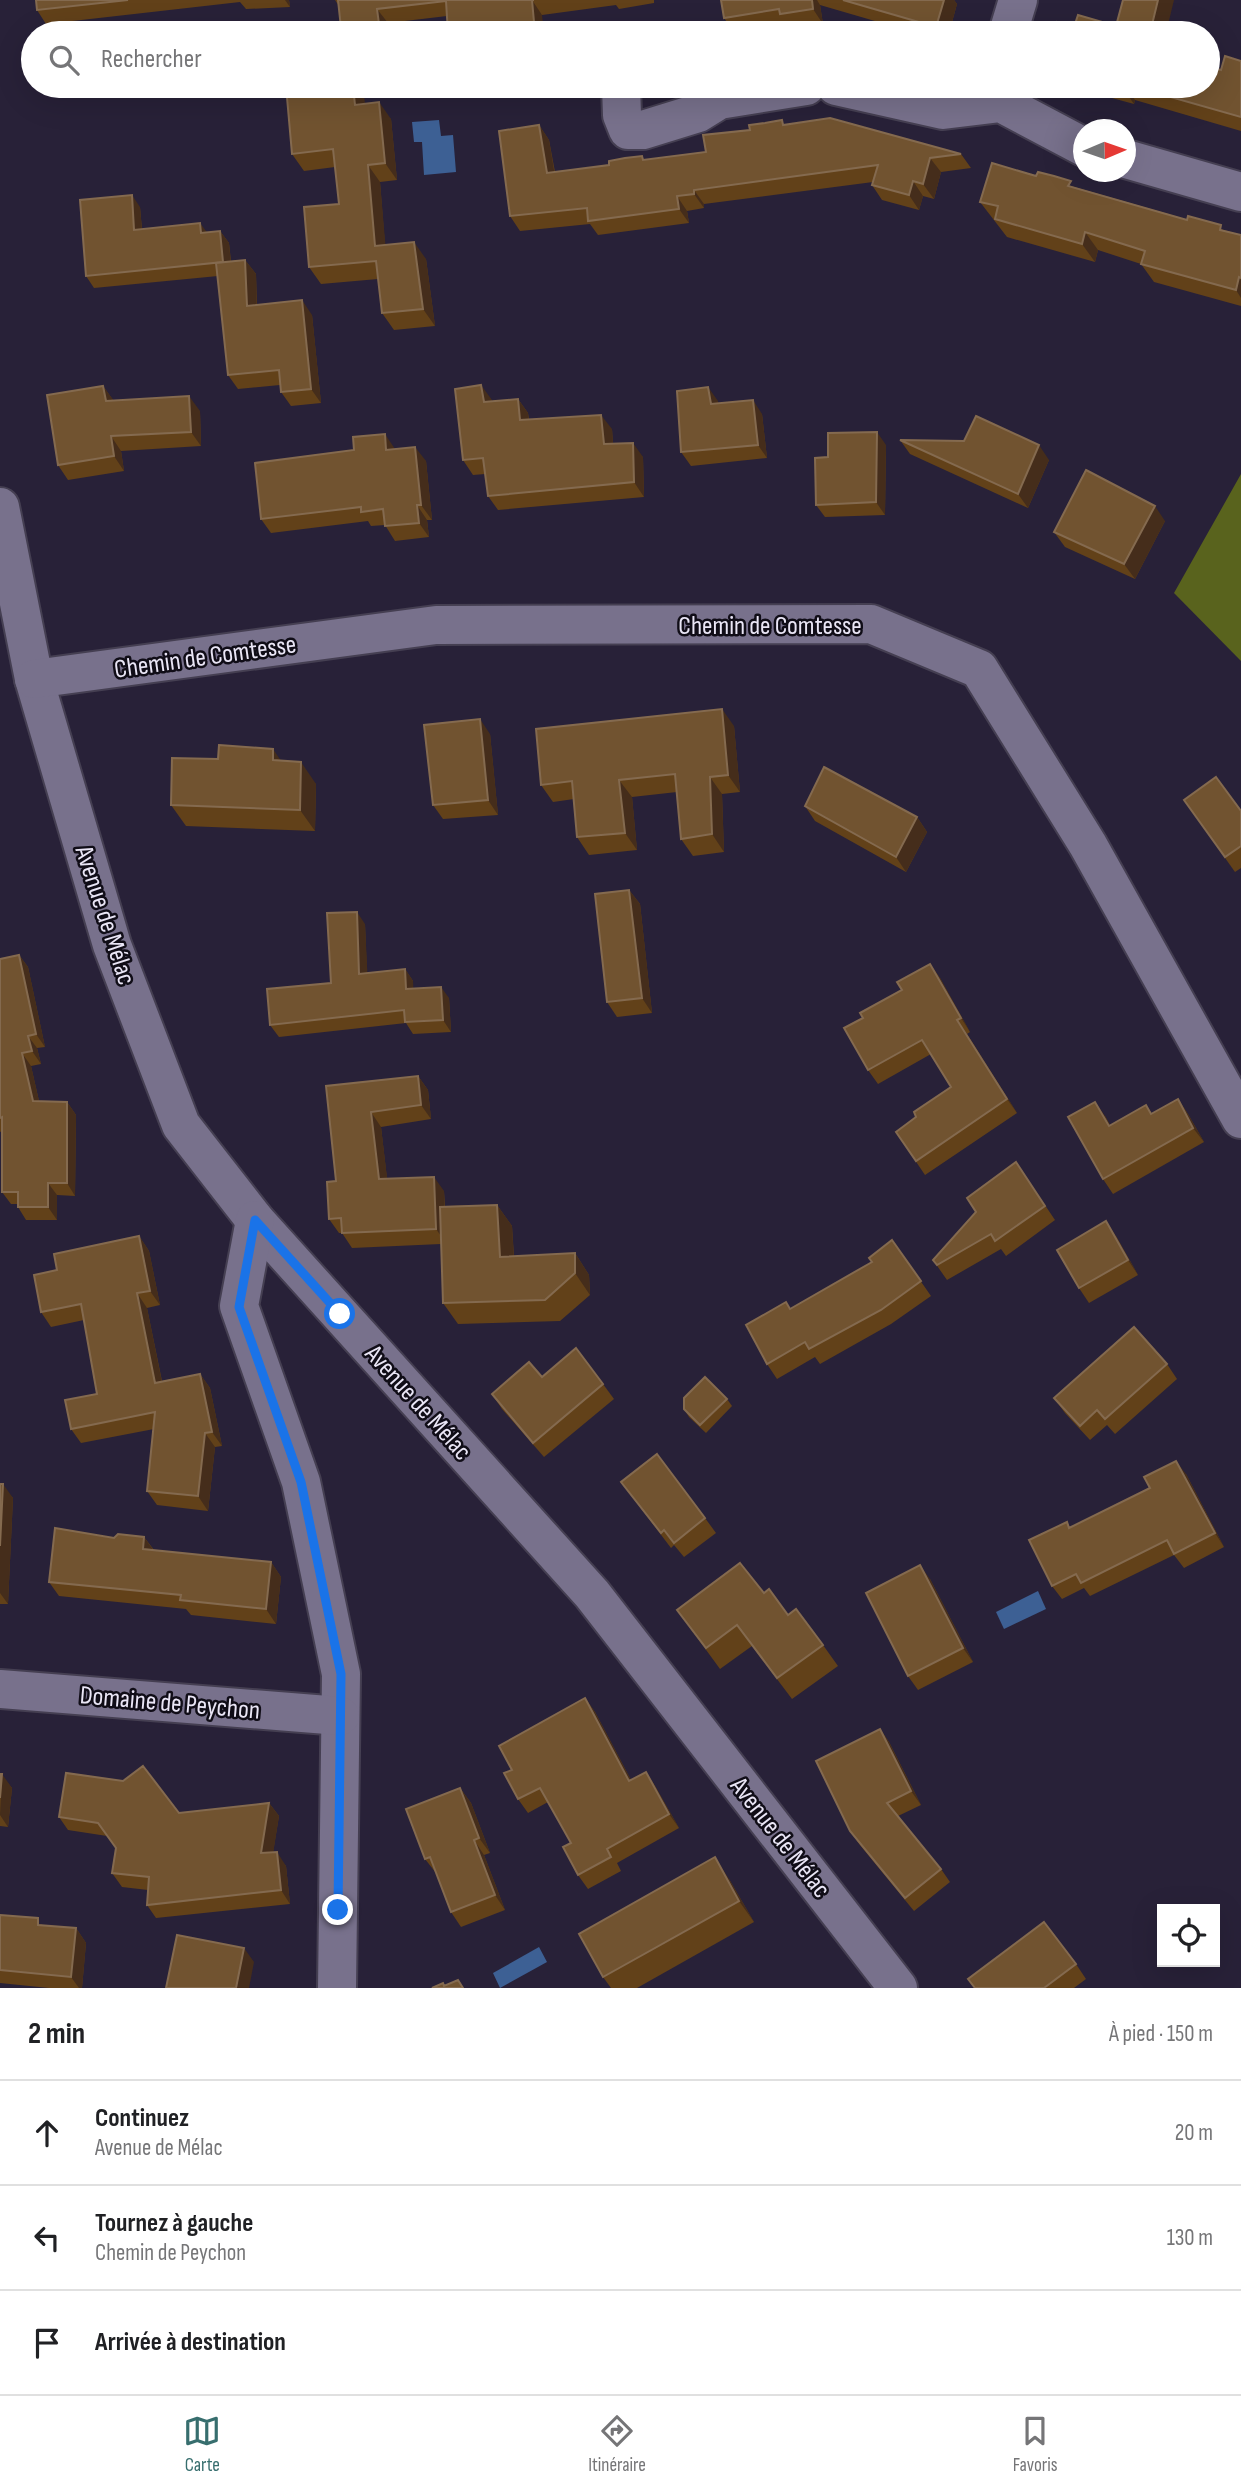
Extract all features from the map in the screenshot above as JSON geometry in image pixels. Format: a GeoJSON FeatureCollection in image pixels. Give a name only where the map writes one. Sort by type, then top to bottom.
{"type":"FeatureCollection","features":[{"type":"Feature","properties":{"kind":"street"},"geometry":{"type":"LineString","coordinates":[[1012,21],[1018,0]]}},
{"type":"Feature","properties":{"kind":"street"},"geometry":{"type":"LineString","coordinates":[[621,98],[622,115],[628,130],[643,130],[696,100],[731,98]]}},
{"type":"Feature","properties":{"kind":"street"},"geometry":{"type":"LineString","coordinates":[[890,98],[943,110],[986,98]]}},
{"type":"Feature","properties":{"kind":"street"},"geometry":{"type":"LineString","coordinates":[[1006,98],[1073,141]]}},
{"type":"Feature","properties":{"kind":"street"},"geometry":{"type":"LineString","coordinates":[[1136,162],[1241,191]]}},
{"type":"Feature","properties":{"kind":"street","name":"Avenue de Mélac"},"geometry":{"type":"LineString","coordinates":[[0,507],[34,679],[112,945],[181,1125],[255,1220],[592,1594],[898,1988]]}},
{"type":"Feature","properties":{"kind":"street","name":"Chemin de Comtesse"},"geometry":{"type":"LineString","coordinates":[[34,679],[436,625],[871,624],[979,669],[1087,845],[1241,1119]]}},
{"type":"Feature","properties":{"kind":"street"},"geometry":{"type":"LineString","coordinates":[[255,1220],[239,1307],[301,1482],[341,1674],[337,1988]]}},
{"type":"Feature","properties":{"kind":"street","name":"Domaine de Peychon"},"geometry":{"type":"LineString","coordinates":[[0,1689],[340,1716]]}},
{"type":"Feature","properties":{"kind":"green space"},"geometry":{"type":"Polygon","coordinates":[[[1241,474],[1241,661],[1174,593],[1241,474]]]}},
{"type":"Feature","properties":{"kind":"water"},"geometry":{"type":"Polygon","coordinates":[[[439,120],[441,136],[453,135],[456,172],[424,175],[422,142],[414,142],[412,122],[439,120]]]}},
{"type":"Feature","properties":{"kind":"water"},"geometry":{"type":"Polygon","coordinates":[[[1038,1591],[1046,1609],[1004,1629],[996,1612],[1038,1591]]]}},
{"type":"Feature","properties":{"kind":"water"},"geometry":{"type":"Polygon","coordinates":[[[539,1947],[547,1962],[500,1988],[493,1973],[539,1947]]]}},
{"type":"Feature","properties":{"kind":"building"},"geometry":{"type":"Polygon","coordinates":[[[36,0],[128,0],[37,10],[36,0]]]}},
{"type":"Feature","properties":{"kind":"building"},"geometry":{"type":"Polygon","coordinates":[[[338,0],[532,0],[534,21],[447,21],[446,1],[377,9],[379,21],[340,21],[338,0]]]}},
{"type":"Feature","properties":{"kind":"building"},"geometry":{"type":"Polygon","coordinates":[[[721,0],[812,0],[813,9],[780,14],[779,9],[724,18],[721,0]]]}},
{"type":"Feature","properties":{"kind":"building"},"geometry":{"type":"Polygon","coordinates":[[[843,0],[944,0],[938,21],[915,21],[843,0]]]}},
{"type":"Feature","properties":{"kind":"building"},"geometry":{"type":"Polygon","coordinates":[[[1123,0],[1158,0],[1153,21],[1117,21],[1123,0]]]}},
{"type":"Feature","properties":{"kind":"building"},"geometry":{"type":"Polygon","coordinates":[[[1078,15],[1099,21],[1076,21],[1078,15]]]}},
{"type":"Feature","properties":{"kind":"building"},"geometry":{"type":"Polygon","coordinates":[[[1225,56],[1241,61],[1241,117],[1174,98],[1220,98],[1221,70],[1225,56]]]}},
{"type":"Feature","properties":{"kind":"building"},"geometry":{"type":"Polygon","coordinates":[[[287,98],[354,98],[355,105],[379,102],[385,163],[368,165],[375,246],[414,242],[423,309],[382,313],[376,261],[309,267],[304,207],[339,204],[333,149],[292,154],[287,98]]]}},
{"type":"Feature","properties":{"kind":"building"},"geometry":{"type":"Polygon","coordinates":[[[830,118],[961,154],[930,158],[923,184],[913,181],[909,195],[872,185],[878,165],[694,190],[694,194],[677,196],[679,209],[588,221],[587,208],[510,216],[499,131],[539,125],[547,173],[609,165],[609,161],[625,158],[642,156],[643,160],[706,152],[703,135],[750,130],[749,125],[782,120],[783,125],[830,118]]]}},
{"type":"Feature","properties":{"kind":"building"},"geometry":{"type":"Polygon","coordinates":[[[992,163],[1036,176],[1038,172],[1054,176],[1071,181],[1068,186],[1187,220],[1188,216],[1221,225],[1220,230],[1241,235],[1241,278],[1239,277],[1236,290],[1141,264],[1145,251],[1085,232],[1082,244],[995,219],[998,206],[980,202],[992,163]]]}},
{"type":"Feature","properties":{"kind":"building"},"geometry":{"type":"Polygon","coordinates":[[[132,195],[134,230],[200,223],[201,233],[220,231],[223,262],[86,276],[80,200],[132,195]]]}},
{"type":"Feature","properties":{"kind":"building"},"geometry":{"type":"Polygon","coordinates":[[[245,260],[247,306],[302,300],[311,389],[281,392],[279,370],[228,375],[216,263],[245,260]]]}},
{"type":"Feature","properties":{"kind":"building"},"geometry":{"type":"Polygon","coordinates":[[[481,385],[484,402],[518,399],[520,420],[601,415],[604,444],[633,443],[634,482],[488,496],[483,458],[463,460],[455,389],[481,385]]]}},
{"type":"Feature","properties":{"kind":"building"},"geometry":{"type":"Polygon","coordinates":[[[103,386],[106,401],[189,396],[191,432],[111,436],[114,456],[58,465],[47,395],[103,386]]]}},
{"type":"Feature","properties":{"kind":"building"},"geometry":{"type":"Polygon","coordinates":[[[708,387],[711,404],[753,400],[758,445],[681,452],[677,391],[708,387]]]}},
{"type":"Feature","properties":{"kind":"building"},"geometry":{"type":"Polygon","coordinates":[[[976,416],[1039,445],[1018,494],[900,440],[964,441],[976,416]]]}},
{"type":"Feature","properties":{"kind":"building"},"geometry":{"type":"Polygon","coordinates":[[[877,432],[876,502],[816,505],[815,458],[828,457],[828,433],[877,432]]]}},
{"type":"Feature","properties":{"kind":"building"},"geometry":{"type":"Polygon","coordinates":[[[385,434],[386,450],[415,447],[421,505],[417,505],[419,523],[385,526],[383,509],[361,512],[361,507],[261,519],[255,463],[354,450],[353,437],[385,434]]]}},
{"type":"Feature","properties":{"kind":"building"},"geometry":{"type":"Polygon","coordinates":[[[1086,470],[1155,506],[1124,564],[1054,532],[1086,470]]]}},
{"type":"Feature","properties":{"kind":"building"},"geometry":{"type":"Polygon","coordinates":[[[722,709],[728,775],[710,777],[712,834],[681,839],[675,774],[619,780],[625,833],[577,837],[572,781],[541,785],[536,729],[722,709]]]}},
{"type":"Feature","properties":{"kind":"building"},"geometry":{"type":"Polygon","coordinates":[[[480,719],[488,800],[433,805],[424,725],[480,719]]]}},
{"type":"Feature","properties":{"kind":"building"},"geometry":{"type":"Polygon","coordinates":[[[219,745],[273,749],[273,760],[301,762],[300,810],[171,805],[172,758],[218,759],[219,745]]]}},
{"type":"Feature","properties":{"kind":"building"},"geometry":{"type":"Polygon","coordinates":[[[824,767],[917,817],[896,857],[805,806],[824,767]]]}},
{"type":"Feature","properties":{"kind":"building"},"geometry":{"type":"Polygon","coordinates":[[[1216,777],[1241,811],[1241,846],[1225,857],[1184,800],[1216,777]]]}},
{"type":"Feature","properties":{"kind":"building"},"geometry":{"type":"Polygon","coordinates":[[[629,890],[642,998],[607,1002],[595,894],[629,890]]]}},
{"type":"Feature","properties":{"kind":"building"},"geometry":{"type":"Polygon","coordinates":[[[357,912],[359,974],[405,969],[406,989],[441,987],[443,1020],[405,1022],[404,1010],[270,1025],[267,989],[331,983],[327,913],[357,912]]]}},
{"type":"Feature","properties":{"kind":"building"},"geometry":{"type":"Polygon","coordinates":[[[19,955],[36,1034],[28,1036],[32,1051],[22,1053],[33,1101],[67,1102],[67,1183],[48,1183],[48,1207],[18,1207],[18,1192],[2,1192],[0,959],[19,955]]]}},
{"type":"Feature","properties":{"kind":"building"},"geometry":{"type":"Polygon","coordinates":[[[930,964],[961,1018],[957,1020],[1007,1099],[916,1161],[896,1132],[916,1117],[914,1112],[951,1087],[922,1040],[868,1070],[844,1028],[863,1018],[860,1013],[902,990],[897,982],[930,964]]]}},
{"type":"Feature","properties":{"kind":"building"},"geometry":{"type":"Polygon","coordinates":[[[418,1076],[421,1105],[371,1112],[379,1179],[434,1177],[436,1229],[342,1233],[341,1218],[329,1219],[327,1182],[336,1181],[326,1086],[418,1076]]]}},
{"type":"Feature","properties":{"kind":"building"},"geometry":{"type":"Polygon","coordinates":[[[1178,1099],[1193,1128],[1103,1179],[1068,1117],[1095,1102],[1109,1126],[1146,1105],[1151,1114],[1178,1099]]]}},
{"type":"Feature","properties":{"kind":"building"},"geometry":{"type":"Polygon","coordinates":[[[1016,1162],[1045,1206],[995,1241],[991,1234],[937,1265],[933,1260],[976,1212],[967,1198],[1016,1162]]]}},
{"type":"Feature","properties":{"kind":"building"},"geometry":{"type":"Polygon","coordinates":[[[497,1205],[500,1257],[575,1253],[575,1273],[545,1300],[443,1303],[440,1207],[497,1205]]]}},
{"type":"Feature","properties":{"kind":"building"},"geometry":{"type":"Polygon","coordinates":[[[1106,1221],[1128,1260],[1079,1288],[1057,1250],[1106,1221]]]}},
{"type":"Feature","properties":{"kind":"building"},"geometry":{"type":"Polygon","coordinates":[[[139,1236],[150,1291],[137,1293],[155,1383],[200,1374],[212,1432],[205,1433],[198,1496],[147,1491],[155,1412],[71,1429],[65,1400],[97,1394],[81,1304],[41,1312],[34,1275],[57,1270],[54,1254],[139,1236]]]}},
{"type":"Feature","properties":{"kind":"building"},"geometry":{"type":"Polygon","coordinates":[[[892,1240],[921,1281],[881,1310],[809,1349],[805,1342],[767,1364],[746,1325],[786,1302],[790,1309],[872,1262],[869,1258],[892,1240]]]}},
{"type":"Feature","properties":{"kind":"building"},"geometry":{"type":"Polygon","coordinates":[[[1134,1327],[1167,1364],[1105,1419],[1097,1410],[1080,1426],[1054,1398],[1134,1327]]]}},
{"type":"Feature","properties":{"kind":"building"},"geometry":{"type":"Polygon","coordinates":[[[576,1348],[603,1384],[533,1443],[492,1394],[529,1362],[542,1377],[576,1348]]]}},
{"type":"Feature","properties":{"kind":"building"},"geometry":{"type":"Polygon","coordinates":[[[705,1377],[727,1399],[700,1425],[684,1409],[684,1398],[705,1377]]]}},
{"type":"Feature","properties":{"kind":"building"},"geometry":{"type":"Polygon","coordinates":[[[657,1454],[705,1518],[674,1543],[664,1530],[661,1533],[621,1482],[657,1454]]]}},
{"type":"Feature","properties":{"kind":"building"},"geometry":{"type":"Polygon","coordinates":[[[1176,1461],[1215,1533],[1174,1554],[1167,1540],[1081,1583],[1076,1574],[1052,1586],[1029,1540],[1067,1522],[1069,1528],[1150,1488],[1144,1477],[1176,1461]]]}},
{"type":"Feature","properties":{"kind":"building"},"geometry":{"type":"Polygon","coordinates":[[[0,1484],[3,1484],[0,1546],[0,1484]]]}},
{"type":"Feature","properties":{"kind":"building"},"geometry":{"type":"Polygon","coordinates":[[[55,1528],[114,1538],[118,1534],[144,1537],[143,1549],[271,1562],[266,1609],[180,1600],[181,1595],[49,1582],[55,1528]]]}},
{"type":"Feature","properties":{"kind":"building"},"geometry":{"type":"Polygon","coordinates":[[[740,1563],[764,1593],[769,1589],[788,1615],[796,1609],[823,1645],[777,1678],[737,1625],[706,1648],[677,1610],[740,1563]]]}},
{"type":"Feature","properties":{"kind":"building"},"geometry":{"type":"Polygon","coordinates":[[[920,1565],[963,1648],[908,1676],[866,1593],[920,1565]]]}},
{"type":"Feature","properties":{"kind":"building"},"geometry":{"type":"Polygon","coordinates":[[[585,1698],[629,1781],[646,1772],[669,1814],[607,1849],[611,1857],[578,1875],[563,1847],[571,1843],[540,1788],[518,1799],[504,1773],[512,1770],[499,1746],[585,1698]]]}},
{"type":"Feature","properties":{"kind":"building"},"geometry":{"type":"Polygon","coordinates":[[[880,1729],[911,1791],[887,1803],[941,1869],[905,1898],[850,1831],[816,1761],[880,1729]]]}},
{"type":"Feature","properties":{"kind":"building"},"geometry":{"type":"Polygon","coordinates":[[[143,1766],[179,1813],[269,1803],[261,1853],[277,1852],[281,1890],[147,1905],[149,1877],[112,1873],[116,1848],[98,1823],[59,1817],[66,1773],[123,1781],[143,1766]]]}},
{"type":"Feature","properties":{"kind":"building"},"geometry":{"type":"Polygon","coordinates":[[[460,1788],[479,1838],[474,1840],[495,1895],[451,1912],[430,1857],[425,1859],[406,1809],[460,1788]]]}},
{"type":"Feature","properties":{"kind":"building"},"geometry":{"type":"Polygon","coordinates":[[[715,1857],[739,1901],[603,1977],[579,1934],[715,1857]]]}},
{"type":"Feature","properties":{"kind":"building"},"geometry":{"type":"Polygon","coordinates":[[[0,1915],[38,1918],[38,1925],[76,1928],[71,1977],[0,1970],[0,1915]]]}},
{"type":"Feature","properties":{"kind":"building"},"geometry":{"type":"Polygon","coordinates":[[[1044,1922],[1076,1964],[1044,1988],[975,1988],[968,1979],[1044,1922]]]}},
{"type":"Feature","properties":{"kind":"building"},"geometry":{"type":"Polygon","coordinates":[[[177,1935],[244,1948],[236,1988],[166,1988],[177,1935]]]}},
{"type":"Feature","properties":{"kind":"building"},"geometry":{"type":"Polygon","coordinates":[[[458,1980],[463,1988],[432,1988],[443,1983],[444,1986],[458,1980]]]}},
{"type":"Feature","properties":{"kind":"route"},"geometry":{"type":"LineString","coordinates":[[338,1910],[341,1674],[301,1482],[239,1307],[255,1220],[340,1314]]}}]}
